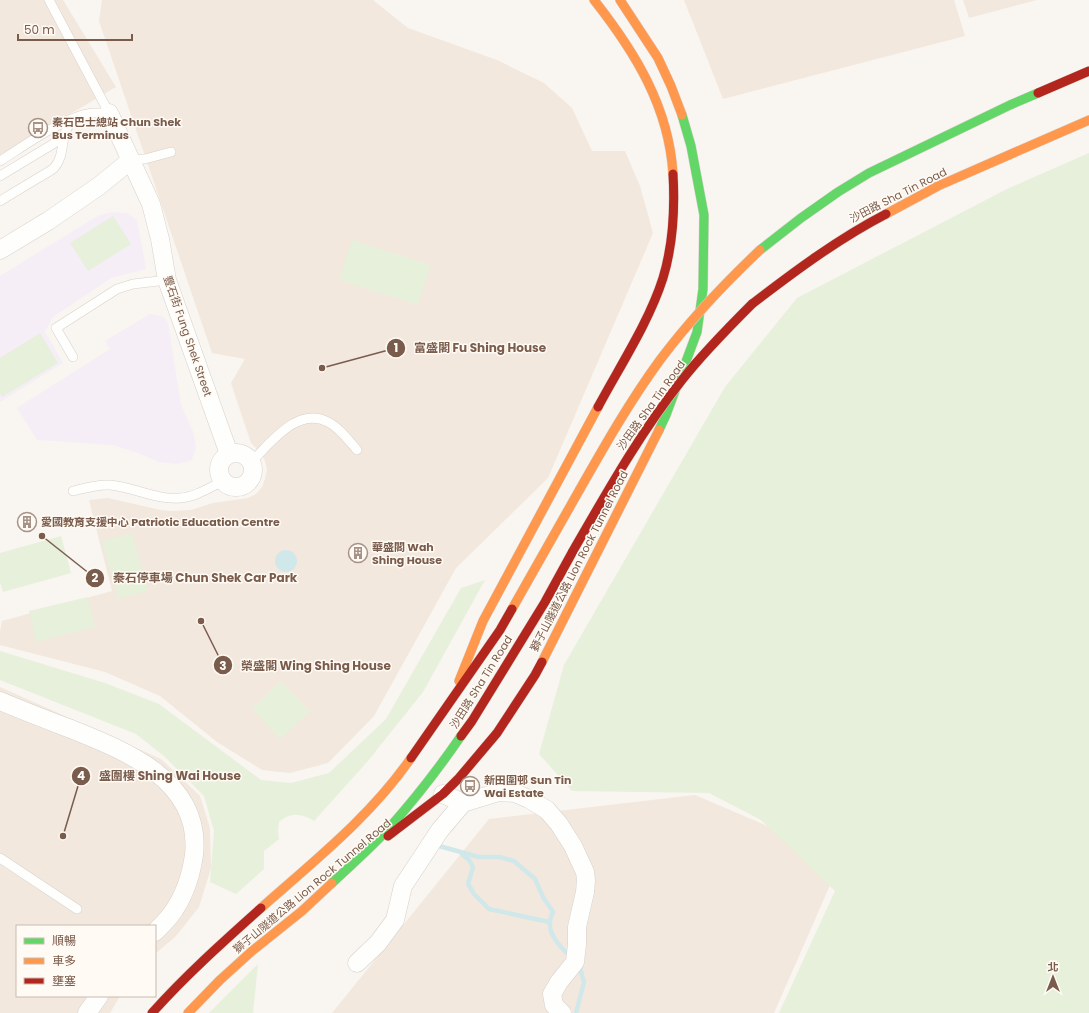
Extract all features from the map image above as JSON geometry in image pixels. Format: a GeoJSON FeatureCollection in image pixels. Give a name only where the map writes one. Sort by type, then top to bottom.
{"type":"FeatureCollection","features":[{"type":"Feature","properties":{"kind":"main road","name":"獅子山隧道公路 Lion Rock Tunnel Road"},"geometry":{"type":"LineString","coordinates":[[152,1013],[188,974],[342,837],[404,768],[454,694],[483,621],[646,318],[663,274],[669,253],[673,223],[674,181],[672,159],[661,114],[649,83],[634,54],[594,0]]}},
{"type":"Feature","properties":{"kind":"main road","name":"獅子山隧道公路 Lion Rock Tunnel Road"},"geometry":{"type":"LineString","coordinates":[[188,1013],[220,980],[252,951],[302,911],[368,850],[443,794],[479,755],[496,733],[535,675],[666,415],[697,332],[702,289],[704,215],[691,146],[671,86],[658,58],[620,0]]}},
{"type":"Feature","properties":{"kind":"main road","name":"沙田路 Sha Tin Road"},"geometry":{"type":"LineString","coordinates":[[454,694],[500,630],[628,407],[660,360],[699,311],[722,287],[760,250],[801,218],[838,192],[869,173],[1010,105],[1089,71]]}},
{"type":"Feature","properties":{"kind":"main road","name":"沙田路 Sha Tin Road"},"geometry":{"type":"LineString","coordinates":[[368,850],[390,827],[428,781],[472,721],[545,602],[627,459],[653,420],[703,355],[752,304],[808,261],[862,226],[938,186],[1089,120]]}},
{"type":"Feature","properties":{"kind":"street","name":"豐石街 Fung Shek Street"},"geometry":{"type":"LineString","coordinates":[[109,113],[151,204],[160,239],[167,280],[229,454]]}},
{"type":"Feature","properties":{"kind":"street"},"geometry":{"type":"LineString","coordinates":[[0,250],[48,221],[99,186],[132,160]]}},
{"type":"Feature","properties":{"kind":"street"},"geometry":{"type":"LineString","coordinates":[[239,453],[248,458],[251,462],[253,472],[248,482],[243,485],[232,486],[223,481],[218,471],[221,461],[229,454],[239,453]]}},
{"type":"Feature","properties":{"kind":"street"},"geometry":{"type":"LineString","coordinates":[[0,701],[100,740],[131,756],[154,770],[172,787],[185,806],[192,824],[195,844],[193,863],[181,898],[169,917],[156,931]]}},
{"type":"Feature","properties":{"kind":"street"},"geometry":{"type":"LineString","coordinates":[[357,963],[378,943],[395,920],[403,886],[440,830],[463,803],[499,792],[515,793],[529,799],[547,810],[559,824],[573,846],[585,872],[585,892],[577,927],[575,962],[558,982],[552,994],[554,1006],[562,1013]]}},
{"type":"Feature","properties":{"kind":"street"},"geometry":{"type":"LineString","coordinates":[[443,794],[463,803]]}},
{"type":"Feature","properties":{"kind":"street"},"geometry":{"type":"LineString","coordinates":[[87,1013],[98,997]]}},
{"type":"Feature","properties":{"kind":"lane","name":"豐石街 Fung Shek Street"},"geometry":{"type":"LineString","coordinates":[[49,0],[109,113]]}},
{"type":"Feature","properties":{"kind":"lane"},"geometry":{"type":"LineString","coordinates":[[0,160],[78,116],[93,113],[109,113]]}},
{"type":"Feature","properties":{"kind":"lane"},"geometry":{"type":"LineString","coordinates":[[0,201],[54,167],[62,152],[63,136],[70,123],[78,116]]}},
{"type":"Feature","properties":{"kind":"lane"},"geometry":{"type":"LineString","coordinates":[[0,176],[47,148],[63,136]]}},
{"type":"Feature","properties":{"kind":"lane"},"geometry":{"type":"LineString","coordinates":[[132,160],[145,159],[171,152]]}},
{"type":"Feature","properties":{"kind":"lane"},"geometry":{"type":"LineString","coordinates":[[73,357],[56,328],[117,289],[133,284],[167,280]]}},
{"type":"Feature","properties":{"kind":"lane"},"geometry":{"type":"LineString","coordinates":[[251,462],[291,424],[305,418],[329,422],[357,450]]}},
{"type":"Feature","properties":{"kind":"lane"},"geometry":{"type":"LineString","coordinates":[[73,491],[96,486],[110,485],[164,497],[179,498],[196,494],[223,481]]}},
{"type":"Feature","properties":{"kind":"lane"},"geometry":{"type":"LineString","coordinates":[[0,858],[77,909]]}},
{"type":"Feature","properties":{"kind":"shaded area"},"geometry":{"type":"Polygon","coordinates":[[[0,0],[63,0],[116,87],[0,155],[0,0]]]}},
{"type":"Feature","properties":{"kind":"shaded area"},"geometry":{"type":"Polygon","coordinates":[[[102,0],[373,0],[408,28],[497,60],[544,83],[572,108],[592,151],[625,151],[640,186],[653,233],[548,478],[456,568],[374,716],[328,763],[290,773],[262,770],[217,742],[160,696],[105,672],[0,645],[2,621],[112,591],[89,500],[108,498],[161,510],[191,510],[213,503],[248,498],[256,494],[262,487],[267,470],[261,453],[251,443],[231,383],[245,359],[212,353],[99,21],[102,0]]]}},
{"type":"Feature","properties":{"kind":"shaded area"},"geometry":{"type":"Polygon","coordinates":[[[684,0],[954,0],[965,36],[723,99],[684,0]]]}},
{"type":"Feature","properties":{"kind":"shaded area"},"geometry":{"type":"Polygon","coordinates":[[[963,0],[1037,0],[969,18],[963,0]]]}},
{"type":"Feature","properties":{"kind":"shaded area"},"geometry":{"type":"Polygon","coordinates":[[[113,212],[127,213],[137,220],[146,269],[111,278],[53,317],[45,332],[63,363],[0,402],[0,276],[99,215],[113,212]]]}},
{"type":"Feature","properties":{"kind":"shaded area"},"geometry":{"type":"Polygon","coordinates":[[[150,314],[162,316],[168,322],[181,405],[194,434],[196,449],[191,461],[175,464],[159,462],[138,453],[112,445],[37,440],[17,408],[110,349],[105,341],[150,314]]]}},
{"type":"Feature","properties":{"kind":"shaded area"},"geometry":{"type":"Polygon","coordinates":[[[0,687],[161,759],[200,796],[210,828],[211,868],[199,907],[176,936],[156,953],[156,925],[16,925],[16,997],[119,997],[110,1013],[0,1013],[0,687]]]}},
{"type":"Feature","properties":{"kind":"shaded area"},"geometry":{"type":"Polygon","coordinates":[[[695,795],[842,858],[774,1013],[332,1013],[489,819],[695,795]]]}},
{"type":"Feature","properties":{"kind":"green space"},"geometry":{"type":"Polygon","coordinates":[[[1089,153],[1089,1013],[779,1013],[835,891],[761,820],[709,793],[572,791],[539,754],[564,665],[725,387],[797,298],[1007,189],[1089,153]]]}},
{"type":"Feature","properties":{"kind":"green space"},"geometry":{"type":"Polygon","coordinates":[[[113,216],[131,244],[88,271],[70,243],[113,216]]]}},
{"type":"Feature","properties":{"kind":"green space"},"geometry":{"type":"Polygon","coordinates":[[[352,240],[431,265],[418,305],[339,280],[352,240]]]}},
{"type":"Feature","properties":{"kind":"green space"},"geometry":{"type":"Polygon","coordinates":[[[40,333],[58,363],[2,397],[0,393],[0,358],[40,333]]]}},
{"type":"Feature","properties":{"kind":"green space"},"geometry":{"type":"Polygon","coordinates":[[[132,533],[148,591],[118,599],[102,541],[132,533]]]}},
{"type":"Feature","properties":{"kind":"green space"},"geometry":{"type":"Polygon","coordinates":[[[61,536],[71,573],[3,592],[0,582],[0,553],[61,536]]]}},
{"type":"Feature","properties":{"kind":"green space"},"geometry":{"type":"Polygon","coordinates":[[[485,580],[423,692],[367,762],[314,821],[305,816],[292,815],[287,816],[279,822],[279,839],[264,851],[264,869],[236,894],[210,882],[214,831],[204,796],[164,756],[136,734],[0,680],[0,651],[105,683],[159,704],[261,780],[291,783],[329,773],[386,719],[461,588],[485,580]]]}},
{"type":"Feature","properties":{"kind":"green space"},"geometry":{"type":"Polygon","coordinates":[[[88,597],[95,627],[36,642],[29,611],[88,597]]]}},
{"type":"Feature","properties":{"kind":"green space"},"geometry":{"type":"Polygon","coordinates":[[[281,681],[310,711],[280,739],[252,709],[281,681]]]}},
{"type":"Feature","properties":{"kind":"green space"},"geometry":{"type":"Polygon","coordinates":[[[258,964],[253,1013],[209,1013],[258,964]]]}},
{"type":"Feature","properties":{"kind":"water"},"geometry":{"type":"Polygon","coordinates":[[[286,550],[294,553],[297,561],[294,569],[286,572],[278,569],[275,561],[278,553],[286,550]]]}},
{"type":"Feature","properties":{"kind":"waterway"},"geometry":{"type":"LineString","coordinates":[[439,846],[479,857],[499,857],[514,861],[535,879],[543,897],[553,912],[550,919],[550,926],[553,936],[559,945],[570,956]]}},
{"type":"Feature","properties":{"kind":"waterway"},"geometry":{"type":"LineString","coordinates":[[462,854],[469,860],[473,867],[468,884],[474,894],[489,909],[549,922]]}},
{"type":"Feature","properties":{"kind":"waterway"},"geometry":{"type":"LineString","coordinates":[[576,1013],[584,982],[579,965]]}},
{"type":"Feature","properties":{"kind":"traffic: fast"},"geometry":{"type":"LineString","coordinates":[[760,250],[801,218],[838,192],[869,173],[1038,93]]}},
{"type":"Feature","properties":{"kind":"traffic: fast"},"geometry":{"type":"LineString","coordinates":[[659,430],[697,332],[703,289],[704,215],[691,146],[682,115]]}},
{"type":"Feature","properties":{"kind":"traffic: fast"},"geometry":{"type":"LineString","coordinates":[[332,883],[399,817],[461,736]]}},
{"type":"Feature","properties":{"kind":"traffic: slow"},"geometry":{"type":"LineString","coordinates":[[594,0],[636,60],[657,103],[665,126],[673,174]]}},
{"type":"Feature","properties":{"kind":"traffic: slow"},"geometry":{"type":"LineString","coordinates":[[620,0],[658,58],[682,115]]}},
{"type":"Feature","properties":{"kind":"traffic: slow"},"geometry":{"type":"LineString","coordinates":[[886,214],[938,186],[1089,120]]}},
{"type":"Feature","properties":{"kind":"traffic: slow"},"geometry":{"type":"LineString","coordinates":[[580,489],[628,407],[660,360],[708,303],[760,250]]}},
{"type":"Feature","properties":{"kind":"traffic: slow"},"geometry":{"type":"LineString","coordinates":[[459,681],[483,621],[598,407]]}},
{"type":"Feature","properties":{"kind":"traffic: slow"},"geometry":{"type":"LineString","coordinates":[[542,662],[659,430]]}},
{"type":"Feature","properties":{"kind":"traffic: slow"},"geometry":{"type":"LineString","coordinates":[[512,609],[580,489]]}},
{"type":"Feature","properties":{"kind":"traffic: slow"},"geometry":{"type":"LineString","coordinates":[[261,908],[360,819],[411,758]]}},
{"type":"Feature","properties":{"kind":"traffic: slow"},"geometry":{"type":"LineString","coordinates":[[188,1013],[220,980],[252,951],[302,911],[332,883]]}},
{"type":"Feature","properties":{"kind":"traffic: jam"},"geometry":{"type":"LineString","coordinates":[[1038,93],[1089,71]]}},
{"type":"Feature","properties":{"kind":"traffic: jam"},"geometry":{"type":"LineString","coordinates":[[598,407],[634,344],[650,311],[663,278],[671,240],[674,200],[673,174]]}},
{"type":"Feature","properties":{"kind":"traffic: jam"},"geometry":{"type":"LineString","coordinates":[[752,304],[834,245],[886,214]]}},
{"type":"Feature","properties":{"kind":"traffic: jam"},"geometry":{"type":"LineString","coordinates":[[573,551],[624,463],[667,400],[698,360],[752,304]]}},
{"type":"Feature","properties":{"kind":"traffic: jam"},"geometry":{"type":"LineString","coordinates":[[461,736],[472,721],[545,602],[573,551]]}},
{"type":"Feature","properties":{"kind":"traffic: jam"},"geometry":{"type":"LineString","coordinates":[[411,758],[500,630],[512,609]]}},
{"type":"Feature","properties":{"kind":"traffic: jam"},"geometry":{"type":"LineString","coordinates":[[388,836],[443,794],[459,778],[497,733],[542,662]]}},
{"type":"Feature","properties":{"kind":"traffic: jam"},"geometry":{"type":"LineString","coordinates":[[152,1013],[191,972],[261,908]]}},
{"type":"Feature","properties":{"kind":"place","name":"秦石巴士總站 Chun Shek Bus Terminus"},"geometry":{"type":"Point","coordinates":[38,128]}},
{"type":"Feature","properties":{"kind":"place","name":"富盛閣 Fu Shing House"},"geometry":{"type":"Point","coordinates":[322,368]}},
{"type":"Feature","properties":{"kind":"place","name":"愛國教育支援中心 Patriotic Education Centre"},"geometry":{"type":"Point","coordinates":[27,522]}},
{"type":"Feature","properties":{"kind":"place","name":"秦石停車場 Chun Shek Car Park"},"geometry":{"type":"Point","coordinates":[42,536]}},
{"type":"Feature","properties":{"kind":"place","name":"華盛閣 Wah Shing House"},"geometry":{"type":"Point","coordinates":[358,553]}},
{"type":"Feature","properties":{"kind":"place","name":"榮盛閣 Wing Shing House"},"geometry":{"type":"Point","coordinates":[201,621]}},
{"type":"Feature","properties":{"kind":"place","name":"新田圍邨 Sun Tin Wai Estate"},"geometry":{"type":"Point","coordinates":[470,786]}},
{"type":"Feature","properties":{"kind":"place","name":"盛圍樓 Shing Wai House"},"geometry":{"type":"Point","coordinates":[63,836]}}]}
